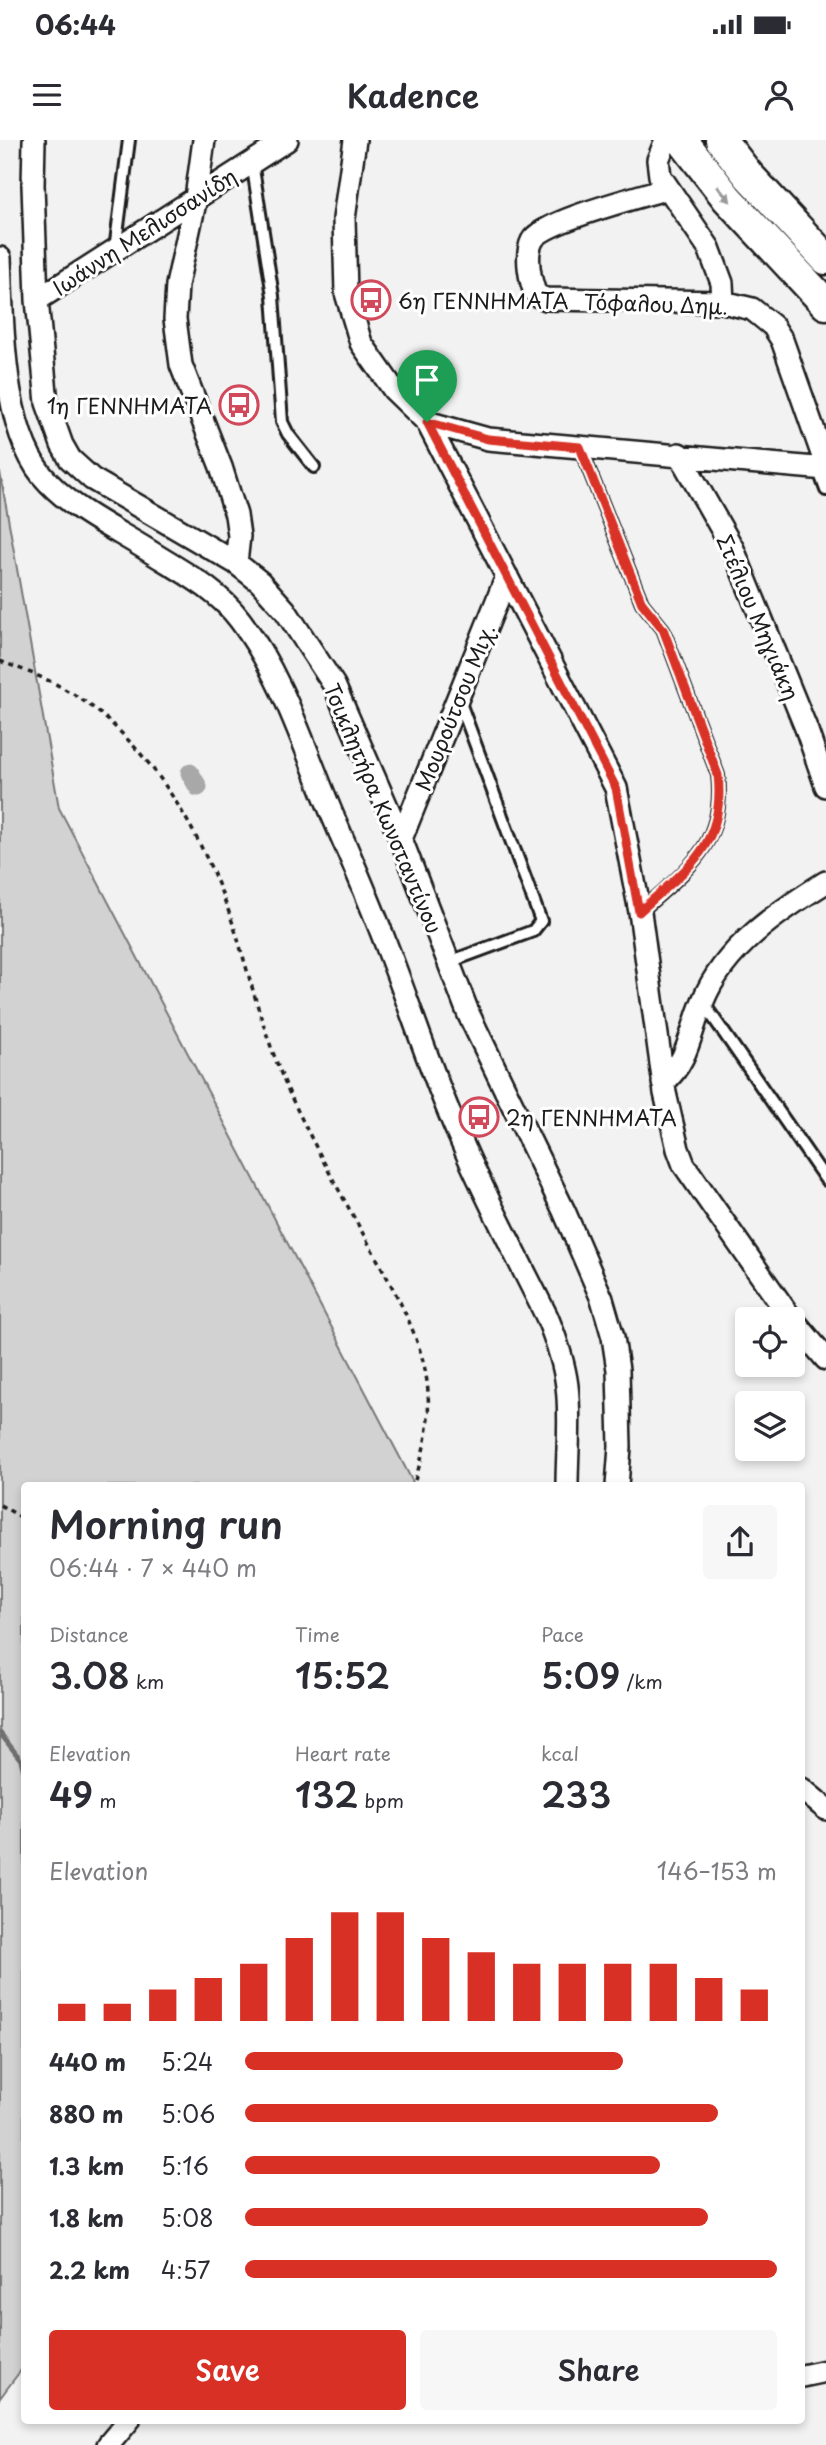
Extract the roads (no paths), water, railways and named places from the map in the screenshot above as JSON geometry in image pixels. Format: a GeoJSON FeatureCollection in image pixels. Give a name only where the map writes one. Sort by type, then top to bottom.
{"type":"FeatureCollection","features":[{"type":"Feature","properties":{"kind":"main road"},"geometry":{"type":"LineString","coordinates":[[682,140],[727,198],[826,304]]}},
{"type":"Feature","properties":{"kind":"main road"},"geometry":{"type":"LineString","coordinates":[[721,140],[749,176],[826,258]]}},
{"type":"Feature","properties":{"kind":"street","name":"Τσικλητήρα Κωνσταντίνου"},"geometry":{"type":"LineString","coordinates":[[34,140],[37,300],[47,403],[56,429],[70,459],[103,487],[236,563],[260,582],[279,603],[334,685],[401,838],[469,1015],[564,1211],[607,1315],[618,1370],[621,1408],[617,1482]]}},
{"type":"Feature","properties":{"kind":"street"},"geometry":{"type":"LineString","coordinates":[[204,140],[177,285],[175,319],[178,350],[236,514],[239,536],[236,563]]}},
{"type":"Feature","properties":{"kind":"street","name":"Ιωάννη Μελισσανίδη"},"geometry":{"type":"LineString","coordinates":[[37,300],[288,140]]}},
{"type":"Feature","properties":{"kind":"street"},"geometry":{"type":"LineString","coordinates":[[355,140],[344,219],[346,293],[361,344],[394,390],[427,422],[616,788],[639,912],[663,1083],[678,1149],[684,1165],[783,1307]]}},
{"type":"Feature","properties":{"kind":"street"},"geometry":{"type":"LineString","coordinates":[[666,140],[658,160],[660,176],[709,248],[722,283],[723,302]]}},
{"type":"Feature","properties":{"kind":"street","name":"Τόφαλου Δημ."},"geometry":{"type":"LineString","coordinates":[[668,188],[567,219],[539,232],[532,240],[529,251],[531,284],[536,295],[546,299],[723,302],[752,309],[773,326],[782,340],[823,467]]}},
{"type":"Feature","properties":{"kind":"street"},"geometry":{"type":"LineString","coordinates":[[0,258],[4,335],[15,416],[35,467],[47,482],[77,506],[194,579],[230,608],[251,634],[284,699],[387,946],[460,1138],[559,1347],[567,1385],[567,1482]]}},
{"type":"Feature","properties":{"kind":"street"},"geometry":{"type":"LineString","coordinates":[[427,422],[488,439],[823,467]]}},
{"type":"Feature","properties":{"kind":"street","name":"Στέλιου Μηγιάκη"},"geometry":{"type":"LineString","coordinates":[[679,454],[733,549],[806,728],[826,786]]}},
{"type":"Feature","properties":{"kind":"street","name":"Μουρούτσου Μιχ."},"geometry":{"type":"LineString","coordinates":[[401,838],[507,576]]}},
{"type":"Feature","properties":{"kind":"street"},"geometry":{"type":"LineString","coordinates":[[663,1083],[671,1076],[690,1046],[702,1001],[724,965],[752,936],[785,909],[826,882]]}},
{"type":"Feature","properties":{"kind":"street"},"geometry":{"type":"LineString","coordinates":[[805,1335],[826,1359]]}},
{"type":"Feature","properties":{"kind":"street"},"geometry":{"type":"LineString","coordinates":[[805,1792],[826,1809]]}},
{"type":"Feature","properties":{"kind":"street"},"geometry":{"type":"LineString","coordinates":[[805,2375],[826,2371]]}},
{"type":"Feature","properties":{"kind":"street"},"geometry":{"type":"LineString","coordinates":[[107,2445],[125,2424]]}},
{"type":"Feature","properties":{"kind":"lane"},"geometry":{"type":"LineString","coordinates":[[115,250],[129,140]]}},
{"type":"Feature","properties":{"kind":"lane"},"geometry":{"type":"LineString","coordinates":[[252,162],[273,296],[282,422],[314,467]]}},
{"type":"Feature","properties":{"kind":"lane"},"geometry":{"type":"LineString","coordinates":[[580,447],[642,603],[663,629],[718,775],[719,813],[704,849],[688,868],[639,912]]}},
{"type":"Feature","properties":{"kind":"lane"},"geometry":{"type":"LineString","coordinates":[[823,467],[826,489]]}},
{"type":"Feature","properties":{"kind":"lane"},"geometry":{"type":"LineString","coordinates":[[449,962],[533,931],[541,921],[458,697]]}},
{"type":"Feature","properties":{"kind":"lane"},"geometry":{"type":"LineString","coordinates":[[702,1001],[826,1180]]}},
{"type":"Feature","properties":{"kind":"waterway"},"geometry":{"type":"LineString","coordinates":[[190,773],[198,787]]}},
{"type":"Feature","properties":{"kind":"waterway"},"geometry":{"type":"LineString","coordinates":[[0,1733],[21,1760]]}},
{"type":"Feature","properties":{"kind":"place","name":"6η ΓΕΝΝΗΜΑΤΑ"},"geometry":{"type":"Point","coordinates":[371,300]}},
{"type":"Feature","properties":{"kind":"place","name":"1η ΓΕΝΝΗΜΑΤΑ"},"geometry":{"type":"Point","coordinates":[239,405]}},
{"type":"Feature","properties":{"kind":"place","name":"2η ΓΕΝΝΗΜΑΤΑ"},"geometry":{"type":"Point","coordinates":[479,1117]}}]}
